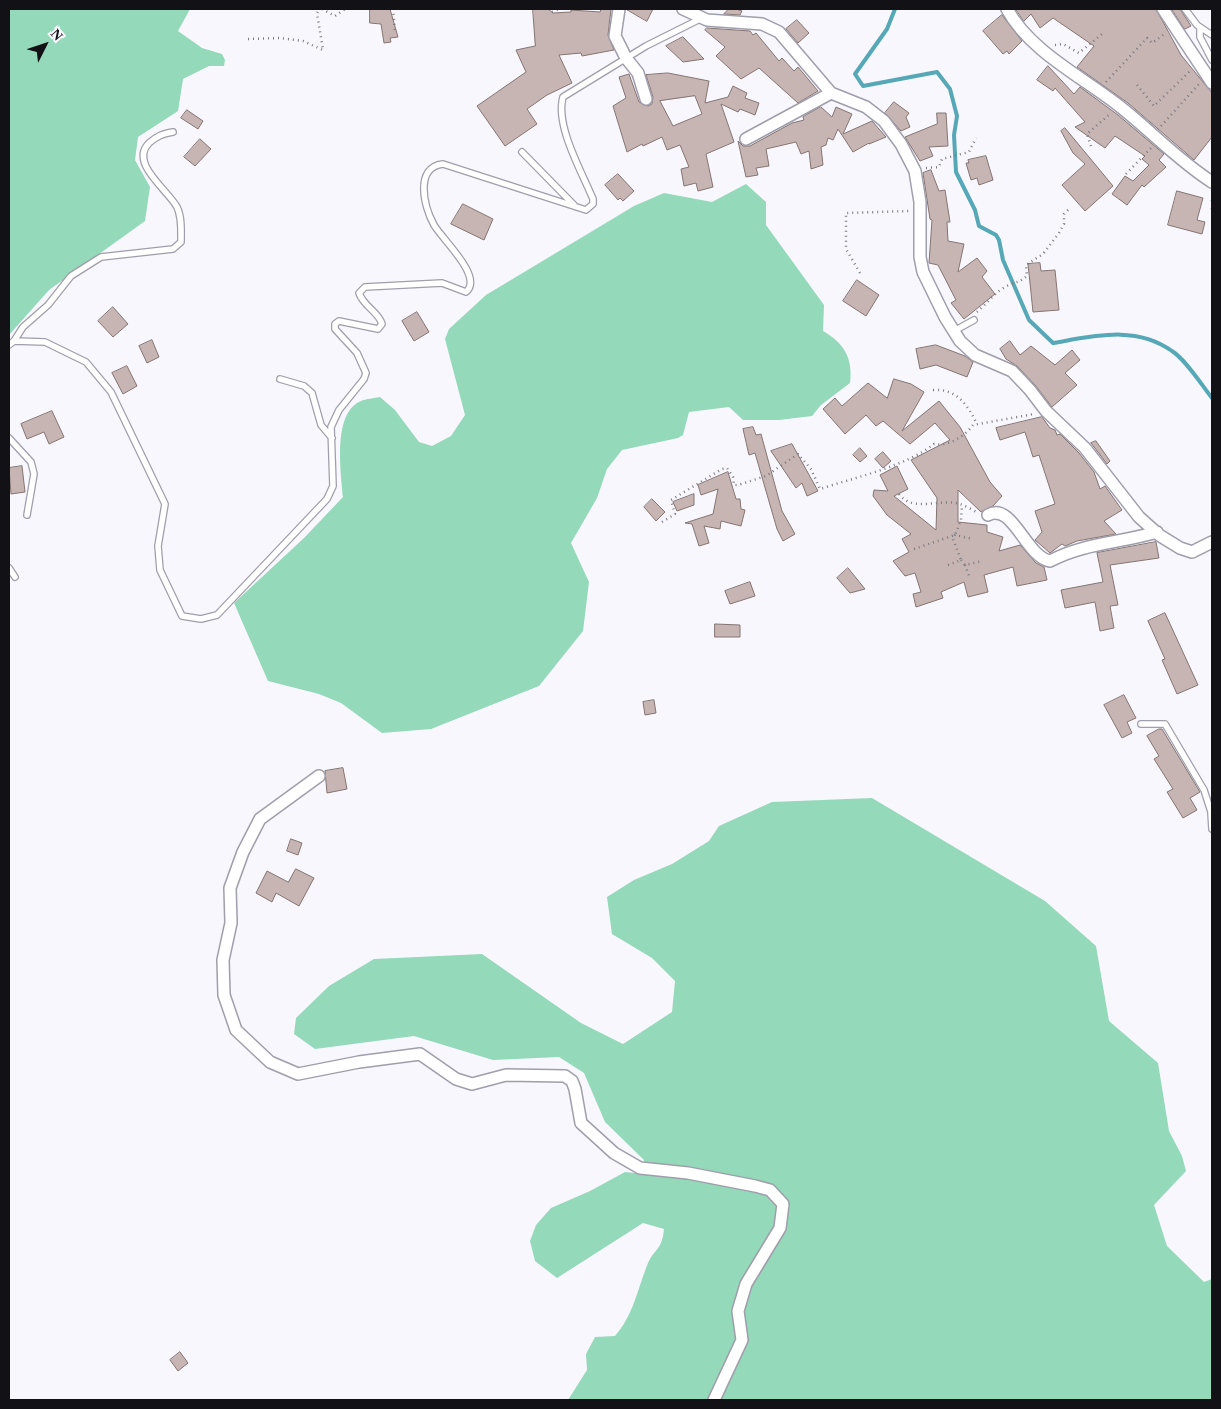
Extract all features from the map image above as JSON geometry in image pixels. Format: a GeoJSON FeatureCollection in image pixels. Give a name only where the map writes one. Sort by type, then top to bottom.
{"type":"FeatureCollection","features":[{"type":"Feature","properties":{"kind":"street"},"geometry":{"type":"LineString","coordinates":[[619,9],[615,36],[626,58],[638,73],[646,99]]}},
{"type":"Feature","properties":{"kind":"street"},"geometry":{"type":"LineString","coordinates":[[683,9],[702,18],[732,23],[762,24],[779,32],[831,94],[866,107],[884,121],[901,144],[915,171],[920,210],[920,257],[923,272],[954,330],[967,348],[975,354],[1012,371],[1046,411],[1085,448],[1139,517],[1156,532],[1180,548],[1192,552],[1212,542]]}},
{"type":"Feature","properties":{"kind":"street"},"geometry":{"type":"LineString","coordinates":[[1007,9],[1036,44],[1099,91],[1212,182]]}},
{"type":"Feature","properties":{"kind":"street"},"geometry":{"type":"LineString","coordinates":[[1163,9],[1210,80]]}},
{"type":"Feature","properties":{"kind":"street"},"geometry":{"type":"LineString","coordinates":[[746,139],[831,94]]}},
{"type":"Feature","properties":{"kind":"street"},"geometry":{"type":"LineString","coordinates":[[988,515],[1000,512],[1006,515],[1028,544],[1046,560],[1050,561],[1090,545],[1132,540],[1156,532]]}},
{"type":"Feature","properties":{"kind":"street"},"geometry":{"type":"LineString","coordinates":[[319,776],[260,819],[243,852],[230,888],[232,923],[223,960],[224,995],[236,1030],[270,1062],[298,1074],[360,1062],[420,1054],[456,1079],[472,1084],[506,1075],[565,1076],[572,1081],[575,1089],[581,1123],[614,1153],[640,1168],[688,1173],[770,1190],[784,1204],[780,1228],[746,1284],[738,1311],[742,1340],[714,1400]]}},
{"type":"Feature","properties":{"kind":"lane"},"geometry":{"type":"LineString","coordinates":[[1185,9],[1200,28],[1212,35]]}},
{"type":"Feature","properties":{"kind":"lane"},"geometry":{"type":"LineString","coordinates":[[12,343],[45,342],[86,362],[111,392],[165,504],[158,546],[160,570],[182,616],[201,619],[217,616],[327,499],[333,486],[331,427],[340,410],[364,379],[366,373],[356,353],[335,329],[335,324],[339,321],[378,329],[382,324],[381,319],[362,302],[358,293],[365,287],[442,283],[466,292],[470,288],[472,281],[456,252],[434,224],[424,194],[424,178],[434,165],[443,164],[586,210],[593,204],[593,199],[566,137],[561,103],[563,97],[626,58],[702,18]]}},
{"type":"Feature","properties":{"kind":"lane"},"geometry":{"type":"LineString","coordinates":[[1200,28],[1200,37],[1212,60]]}},
{"type":"Feature","properties":{"kind":"lane"},"geometry":{"type":"LineString","coordinates":[[12,343],[23,327],[48,305],[71,276],[101,256],[173,249],[181,242],[178,210],[169,195],[143,162],[142,155],[147,146],[158,135],[173,132]]}},
{"type":"Feature","properties":{"kind":"lane"},"geometry":{"type":"LineString","coordinates":[[522,152],[576,206]]}},
{"type":"Feature","properties":{"kind":"lane"},"geometry":{"type":"LineString","coordinates":[[954,330],[974,320]]}},
{"type":"Feature","properties":{"kind":"lane"},"geometry":{"type":"LineString","coordinates":[[280,379],[304,386],[312,393],[321,425],[332,438]]}},
{"type":"Feature","properties":{"kind":"lane"},"geometry":{"type":"LineString","coordinates":[[9,438],[31,462],[34,474],[26,515]]}},
{"type":"Feature","properties":{"kind":"lane"},"geometry":{"type":"LineString","coordinates":[[9,568],[16,577]]}},
{"type":"Feature","properties":{"kind":"lane"},"geometry":{"type":"LineString","coordinates":[[1141,724],[1165,724],[1204,790],[1212,814],[1212,829]]}},
{"type":"Feature","properties":{"kind":"path"},"geometry":{"type":"LineString","coordinates":[[248,39],[280,38],[303,41],[323,50],[322,30],[317,13],[321,9],[334,16],[345,9]]}},
{"type":"Feature","properties":{"kind":"path"},"geometry":{"type":"LineString","coordinates":[[393,9],[395,32]]}},
{"type":"Feature","properties":{"kind":"path"},"geometry":{"type":"LineString","coordinates":[[552,12],[559,9]]}},
{"type":"Feature","properties":{"kind":"path"},"geometry":{"type":"LineString","coordinates":[[1099,91],[1147,38],[1152,43],[1174,28]]}},
{"type":"Feature","properties":{"kind":"path"},"geometry":{"type":"LineString","coordinates":[[1036,44],[1045,42],[1063,44],[1079,53],[1102,34]]}},
{"type":"Feature","properties":{"kind":"path"},"geometry":{"type":"LineString","coordinates":[[1137,85],[1154,106],[1199,64]]}},
{"type":"Feature","properties":{"kind":"path"},"geometry":{"type":"LineString","coordinates":[[1126,174],[1156,137],[1182,100],[1210,80]]}},
{"type":"Feature","properties":{"kind":"path"},"geometry":{"type":"LineString","coordinates":[[1091,146],[1087,134],[1110,114],[1116,115]]}},
{"type":"Feature","properties":{"kind":"path"},"geometry":{"type":"LineString","coordinates":[[940,166],[940,160],[966,154],[972,150],[976,138]]}},
{"type":"Feature","properties":{"kind":"path"},"geometry":{"type":"LineString","coordinates":[[974,320],[976,313],[1009,285],[1016,284],[1027,276],[1026,265],[1028,261],[1044,254],[1062,230],[1064,214],[1070,208]]}},
{"type":"Feature","properties":{"kind":"path"},"geometry":{"type":"LineString","coordinates":[[860,273],[846,249],[846,213],[849,211],[920,210]]}},
{"type":"Feature","properties":{"kind":"path"},"geometry":{"type":"LineString","coordinates":[[933,390],[952,393],[964,401],[977,424]]}},
{"type":"Feature","properties":{"kind":"path"},"geometry":{"type":"LineString","coordinates":[[662,522],[675,514],[672,500],[722,469],[727,468],[733,478],[734,485],[738,485],[766,476],[798,454],[811,469],[820,489],[890,466],[926,451],[934,444],[941,446],[967,434],[973,425],[1046,411]]}},
{"type":"Feature","properties":{"kind":"path"},"geometry":{"type":"LineString","coordinates":[[899,494],[904,500],[913,505],[936,502],[962,505],[984,516],[988,515]]}},
{"type":"Feature","properties":{"kind":"path"},"geometry":{"type":"LineString","coordinates":[[962,505],[961,520],[953,540],[970,578]]}},
{"type":"Feature","properties":{"kind":"path"},"geometry":{"type":"LineString","coordinates":[[914,549],[956,534],[973,539]]}},
{"type":"Feature","properties":{"kind":"path"},"geometry":{"type":"LineString","coordinates":[[948,565],[961,560]]}},
{"type":"Feature","properties":{"kind":"path"},"geometry":{"type":"LineString","coordinates":[[965,565],[983,560]]}},
{"type":"Feature","properties":{"kind":"green space"},"geometry":{"type":"Polygon","coordinates":[[[9,9],[190,9],[178,31],[202,48],[222,54],[225,60],[224,66],[209,66],[183,79],[178,111],[138,137],[135,160],[150,187],[145,221],[49,290],[9,335],[9,9]]]}},
{"type":"Feature","properties":{"kind":"green space"},"geometry":{"type":"Polygon","coordinates":[[[746,184],[766,202],[766,225],[824,305],[823,331],[842,346],[846,352],[850,366],[850,383],[821,405],[812,416],[779,420],[743,420],[729,407],[689,412],[683,435],[678,438],[622,450],[607,469],[597,498],[571,543],[589,582],[583,631],[539,686],[431,729],[382,733],[341,703],[319,694],[268,681],[234,603],[304,538],[343,497],[340,444],[346,418],[352,408],[361,401],[380,397],[395,410],[419,442],[432,446],[451,436],[465,415],[445,339],[449,329],[486,295],[634,206],[664,193],[712,202],[746,184]]]}},
{"type":"Feature","properties":{"kind":"green space"},"geometry":{"type":"Polygon","coordinates":[[[872,798],[1045,901],[1096,946],[1109,1021],[1158,1063],[1169,1131],[1182,1156],[1186,1171],[1154,1205],[1167,1246],[1204,1282],[1212,1279],[1212,1400],[568,1400],[587,1370],[586,1354],[595,1337],[615,1336],[627,1319],[648,1263],[662,1241],[664,1229],[643,1223],[557,1278],[535,1261],[530,1241],[536,1225],[551,1208],[590,1191],[625,1172],[645,1174],[644,1160],[605,1122],[584,1073],[559,1057],[493,1060],[414,1036],[315,1049],[294,1034],[296,1018],[329,986],[374,959],[482,954],[581,1023],[623,1044],[672,1012],[675,981],[652,958],[612,934],[607,897],[634,880],[672,864],[709,841],[719,826],[772,802],[872,798]]]}},
{"type":"Feature","properties":{"kind":"building"},"geometry":{"type":"Polygon","coordinates":[[[370,9],[390,9],[398,37],[390,38],[391,42],[384,43],[381,24],[370,23],[370,9]]]}},
{"type":"Feature","properties":{"kind":"building"},"geometry":{"type":"Polygon","coordinates":[[[533,9],[548,9],[553,13],[571,12],[571,10],[600,12],[601,9],[611,9],[608,35],[614,50],[582,56],[581,53],[559,55],[572,83],[547,95],[527,109],[537,124],[505,146],[477,106],[526,72],[516,50],[535,46],[533,9]]]}},
{"type":"Feature","properties":{"kind":"building"},"geometry":{"type":"Polygon","coordinates":[[[626,9],[653,9],[647,21],[626,9]]]}},
{"type":"Feature","properties":{"kind":"building"},"geometry":{"type":"Polygon","coordinates":[[[729,9],[742,11],[740,15],[724,14],[729,9]]]}},
{"type":"Feature","properties":{"kind":"building"},"geometry":{"type":"Polygon","coordinates":[[[1016,9],[1156,9],[1181,55],[1212,93],[1212,137],[1194,160],[1128,103],[1077,67],[1094,46],[1053,18],[1040,28],[1031,14],[1024,21],[1016,9]]]}},
{"type":"Feature","properties":{"kind":"building"},"geometry":{"type":"Polygon","coordinates":[[[1172,9],[1180,9],[1191,26],[1185,29],[1172,9]]]}},
{"type":"Feature","properties":{"kind":"building"},"geometry":{"type":"Polygon","coordinates":[[[1002,15],[1022,41],[1009,54],[1007,51],[1003,54],[983,31],[1002,15]]]}},
{"type":"Feature","properties":{"kind":"building"},"geometry":{"type":"Polygon","coordinates":[[[797,20],[809,33],[798,43],[786,29],[797,20]]]}},
{"type":"Feature","properties":{"kind":"building"},"geometry":{"type":"Polygon","coordinates":[[[707,28],[750,31],[753,35],[756,33],[779,61],[782,58],[794,71],[798,67],[818,91],[798,103],[759,68],[741,79],[716,56],[725,47],[705,30],[707,28]]]}},
{"type":"Feature","properties":{"kind":"building"},"geometry":{"type":"Polygon","coordinates":[[[683,37],[704,59],[683,62],[666,46],[683,37]]]}},
{"type":"Feature","properties":{"kind":"building"},"geometry":{"type":"Polygon","coordinates":[[[1048,66],[1074,94],[1080,87],[1118,115],[1164,154],[1159,160],[1166,167],[1144,187],[1142,185],[1127,205],[1112,194],[1125,176],[1133,181],[1149,165],[1142,159],[1145,156],[1115,136],[1105,148],[1075,127],[1085,122],[1055,88],[1053,91],[1037,80],[1048,66]]]}},
{"type":"Feature","properties":{"kind":"building"},"geometry":{"type":"Polygon","coordinates":[[[668,73],[709,81],[705,103],[728,97],[733,86],[747,93],[745,98],[759,103],[755,115],[740,109],[738,112],[721,104],[734,142],[706,154],[713,187],[698,191],[696,183],[684,186],[681,169],[689,167],[680,145],[667,150],[662,137],[627,152],[613,106],[626,98],[619,77],[629,74],[639,102],[648,106],[652,104],[653,97],[646,75],[668,73]],[[695,96],[660,101],[673,126],[702,114],[695,96]]]}},
{"type":"Feature","properties":{"kind":"building"},"geometry":{"type":"Polygon","coordinates":[[[894,102],[909,113],[906,117],[910,127],[901,131],[885,113],[894,102]]]}},
{"type":"Feature","properties":{"kind":"building"},"geometry":{"type":"Polygon","coordinates":[[[821,107],[832,117],[836,107],[852,114],[843,134],[872,121],[886,137],[869,143],[853,152],[838,129],[833,140],[828,138],[826,145],[821,147],[823,165],[811,169],[809,151],[801,154],[796,142],[766,149],[769,166],[756,168],[758,175],[746,177],[738,141],[743,146],[750,146],[792,123],[804,120],[803,117],[821,107]]]}},
{"type":"Feature","properties":{"kind":"building"},"geometry":{"type":"Polygon","coordinates":[[[187,110],[203,121],[198,129],[181,118],[187,110]]]}},
{"type":"Feature","properties":{"kind":"building"},"geometry":{"type":"Polygon","coordinates":[[[937,113],[946,113],[948,146],[929,147],[933,156],[920,161],[905,137],[937,124],[937,113]]]}},
{"type":"Feature","properties":{"kind":"building"},"geometry":{"type":"Polygon","coordinates":[[[1065,128],[1113,186],[1085,211],[1062,185],[1085,164],[1073,153],[1061,131],[1065,128]]]}},
{"type":"Feature","properties":{"kind":"building"},"geometry":{"type":"Polygon","coordinates":[[[200,139],[211,149],[195,166],[184,157],[200,139]]]}},
{"type":"Feature","properties":{"kind":"building"},"geometry":{"type":"Polygon","coordinates":[[[986,156],[993,180],[979,185],[977,178],[971,180],[966,163],[969,163],[968,160],[986,156]]]}},
{"type":"Feature","properties":{"kind":"building"},"geometry":{"type":"Polygon","coordinates":[[[931,170],[939,191],[945,190],[950,222],[947,222],[948,241],[964,244],[958,272],[977,258],[987,271],[982,277],[995,294],[964,319],[951,303],[956,300],[938,265],[929,263],[932,220],[930,219],[923,173],[931,170]]]}},
{"type":"Feature","properties":{"kind":"building"},"geometry":{"type":"Polygon","coordinates":[[[618,174],[634,191],[623,201],[620,198],[618,200],[605,185],[618,174]]]}},
{"type":"Feature","properties":{"kind":"building"},"geometry":{"type":"Polygon","coordinates":[[[1177,191],[1203,198],[1197,220],[1205,222],[1202,234],[1168,225],[1177,191]]]}},
{"type":"Feature","properties":{"kind":"building"},"geometry":{"type":"Polygon","coordinates":[[[463,204],[493,219],[484,240],[451,224],[463,204]]]}},
{"type":"Feature","properties":{"kind":"building"},"geometry":{"type":"Polygon","coordinates":[[[1040,263],[1041,271],[1055,270],[1059,310],[1033,312],[1028,264],[1040,263]]]}},
{"type":"Feature","properties":{"kind":"building"},"geometry":{"type":"Polygon","coordinates":[[[857,280],[879,295],[866,316],[843,301],[857,280]]]}},
{"type":"Feature","properties":{"kind":"building"},"geometry":{"type":"Polygon","coordinates":[[[113,307],[128,324],[113,337],[98,321],[113,307]]]}},
{"type":"Feature","properties":{"kind":"building"},"geometry":{"type":"Polygon","coordinates":[[[417,312],[429,332],[414,341],[402,321],[417,312]]]}},
{"type":"Feature","properties":{"kind":"building"},"geometry":{"type":"Polygon","coordinates":[[[152,340],[159,357],[147,363],[139,346],[152,340]]]}},
{"type":"Feature","properties":{"kind":"building"},"geometry":{"type":"Polygon","coordinates":[[[1010,341],[1020,355],[1031,346],[1055,365],[1072,350],[1080,360],[1065,373],[1077,385],[1052,407],[1017,366],[1006,359],[1000,349],[1010,341]]]}},
{"type":"Feature","properties":{"kind":"building"},"geometry":{"type":"Polygon","coordinates":[[[936,345],[965,356],[973,362],[967,377],[936,365],[920,369],[916,349],[936,345]]]}},
{"type":"Feature","properties":{"kind":"building"},"geometry":{"type":"Polygon","coordinates":[[[127,366],[137,386],[123,394],[112,373],[127,366]]]}},
{"type":"Feature","properties":{"kind":"building"},"geometry":{"type":"Polygon","coordinates":[[[894,379],[911,384],[924,392],[902,431],[939,401],[960,427],[990,482],[1002,496],[993,506],[981,512],[958,490],[958,522],[987,525],[987,532],[1003,537],[999,551],[1020,545],[1036,563],[1044,567],[1047,580],[1017,586],[1013,567],[984,575],[988,592],[968,597],[964,582],[941,592],[943,598],[916,607],[913,594],[921,592],[915,573],[905,576],[893,561],[909,552],[902,539],[911,534],[887,515],[873,496],[874,490],[888,491],[880,475],[897,466],[908,489],[894,496],[936,530],[937,498],[911,460],[950,440],[935,423],[910,444],[883,421],[876,426],[866,415],[845,434],[823,409],[835,398],[842,406],[868,383],[887,398],[894,379]]]}},
{"type":"Feature","properties":{"kind":"building"},"geometry":{"type":"Polygon","coordinates":[[[52,411],[64,437],[49,444],[44,432],[27,439],[21,424],[52,411]]]}},
{"type":"Feature","properties":{"kind":"building"},"geometry":{"type":"Polygon","coordinates":[[[1042,417],[1050,428],[1055,430],[1057,435],[1060,434],[1079,453],[1094,472],[1100,489],[1105,486],[1122,510],[1104,521],[1116,534],[1077,541],[1065,546],[1062,544],[1050,553],[1035,540],[1042,532],[1035,511],[1055,504],[1039,455],[1033,457],[1025,432],[1000,440],[996,428],[1042,417]]]}},
{"type":"Feature","properties":{"kind":"building"},"geometry":{"type":"Polygon","coordinates":[[[753,427],[756,435],[761,434],[782,511],[795,534],[783,541],[777,529],[755,453],[749,455],[743,429],[753,427]]]}},
{"type":"Feature","properties":{"kind":"building"},"geometry":{"type":"Polygon","coordinates":[[[1096,441],[1110,461],[1107,464],[1091,443],[1096,441]]]}},
{"type":"Feature","properties":{"kind":"building"},"geometry":{"type":"Polygon","coordinates":[[[792,444],[818,491],[807,496],[802,483],[796,488],[771,451],[792,444]]]}},
{"type":"Feature","properties":{"kind":"building"},"geometry":{"type":"Polygon","coordinates":[[[860,448],[867,456],[860,462],[853,455],[860,448]]]}},
{"type":"Feature","properties":{"kind":"building"},"geometry":{"type":"Polygon","coordinates":[[[883,452],[891,461],[883,468],[875,459],[883,452]]]}},
{"type":"Feature","properties":{"kind":"building"},"geometry":{"type":"Polygon","coordinates":[[[22,466],[25,492],[11,494],[9,468],[22,466]]]}},
{"type":"Feature","properties":{"kind":"building"},"geometry":{"type":"Polygon","coordinates":[[[728,472],[736,499],[740,499],[741,509],[745,510],[741,526],[721,521],[720,529],[704,526],[709,543],[699,546],[692,524],[685,523],[713,514],[718,489],[701,495],[698,485],[728,472]]]}},
{"type":"Feature","properties":{"kind":"building"},"geometry":{"type":"Polygon","coordinates":[[[694,494],[694,505],[677,511],[673,502],[694,494]]]}},
{"type":"Feature","properties":{"kind":"building"},"geometry":{"type":"Polygon","coordinates":[[[652,499],[665,512],[656,521],[644,507],[652,499]]]}},
{"type":"Feature","properties":{"kind":"building"},"geometry":{"type":"Polygon","coordinates":[[[1156,542],[1159,558],[1110,565],[1118,605],[1110,606],[1114,628],[1100,631],[1095,602],[1065,608],[1061,590],[1103,582],[1097,553],[1156,542]]]}},
{"type":"Feature","properties":{"kind":"building"},"geometry":{"type":"Polygon","coordinates":[[[848,568],[865,589],[850,593],[837,578],[848,568]]]}},
{"type":"Feature","properties":{"kind":"building"},"geometry":{"type":"Polygon","coordinates":[[[750,582],[755,596],[730,604],[725,591],[750,582]]]}},
{"type":"Feature","properties":{"kind":"building"},"geometry":{"type":"Polygon","coordinates":[[[1165,613],[1198,685],[1177,694],[1162,660],[1165,659],[1148,621],[1165,613]]]}},
{"type":"Feature","properties":{"kind":"building"},"geometry":{"type":"Polygon","coordinates":[[[715,624],[740,625],[740,637],[715,637],[715,624]]]}},
{"type":"Feature","properties":{"kind":"building"},"geometry":{"type":"Polygon","coordinates":[[[1124,695],[1136,718],[1127,722],[1132,733],[1122,738],[1104,705],[1124,695]]]}},
{"type":"Feature","properties":{"kind":"building"},"geometry":{"type":"Polygon","coordinates":[[[654,700],[656,713],[645,715],[643,702],[654,700]]]}},
{"type":"Feature","properties":{"kind":"building"},"geometry":{"type":"Polygon","coordinates":[[[1162,729],[1200,792],[1190,798],[1197,810],[1183,818],[1167,792],[1173,789],[1154,759],[1159,756],[1147,736],[1162,729]]]}},
{"type":"Feature","properties":{"kind":"building"},"geometry":{"type":"Polygon","coordinates":[[[343,768],[347,789],[327,793],[325,771],[343,768]]]}},
{"type":"Feature","properties":{"kind":"building"},"geometry":{"type":"Polygon","coordinates":[[[291,839],[302,843],[298,855],[287,851],[291,839]]]}},
{"type":"Feature","properties":{"kind":"building"},"geometry":{"type":"Polygon","coordinates":[[[296,869],[314,878],[299,906],[276,893],[272,902],[256,893],[267,871],[288,882],[296,869]]]}},
{"type":"Feature","properties":{"kind":"building"},"geometry":{"type":"Polygon","coordinates":[[[180,1352],[188,1363],[178,1371],[170,1360],[180,1352]]]}},
{"type":"Feature","properties":{"kind":"waterway"},"geometry":{"type":"LineString","coordinates":[[895,9],[887,29],[855,74],[863,86],[937,72],[950,89],[957,116],[954,135],[956,172],[975,210],[979,226],[996,235],[999,240],[1003,260],[1029,320],[1053,343],[1114,335],[1129,335],[1158,343],[1183,360],[1212,398]]}}]}
